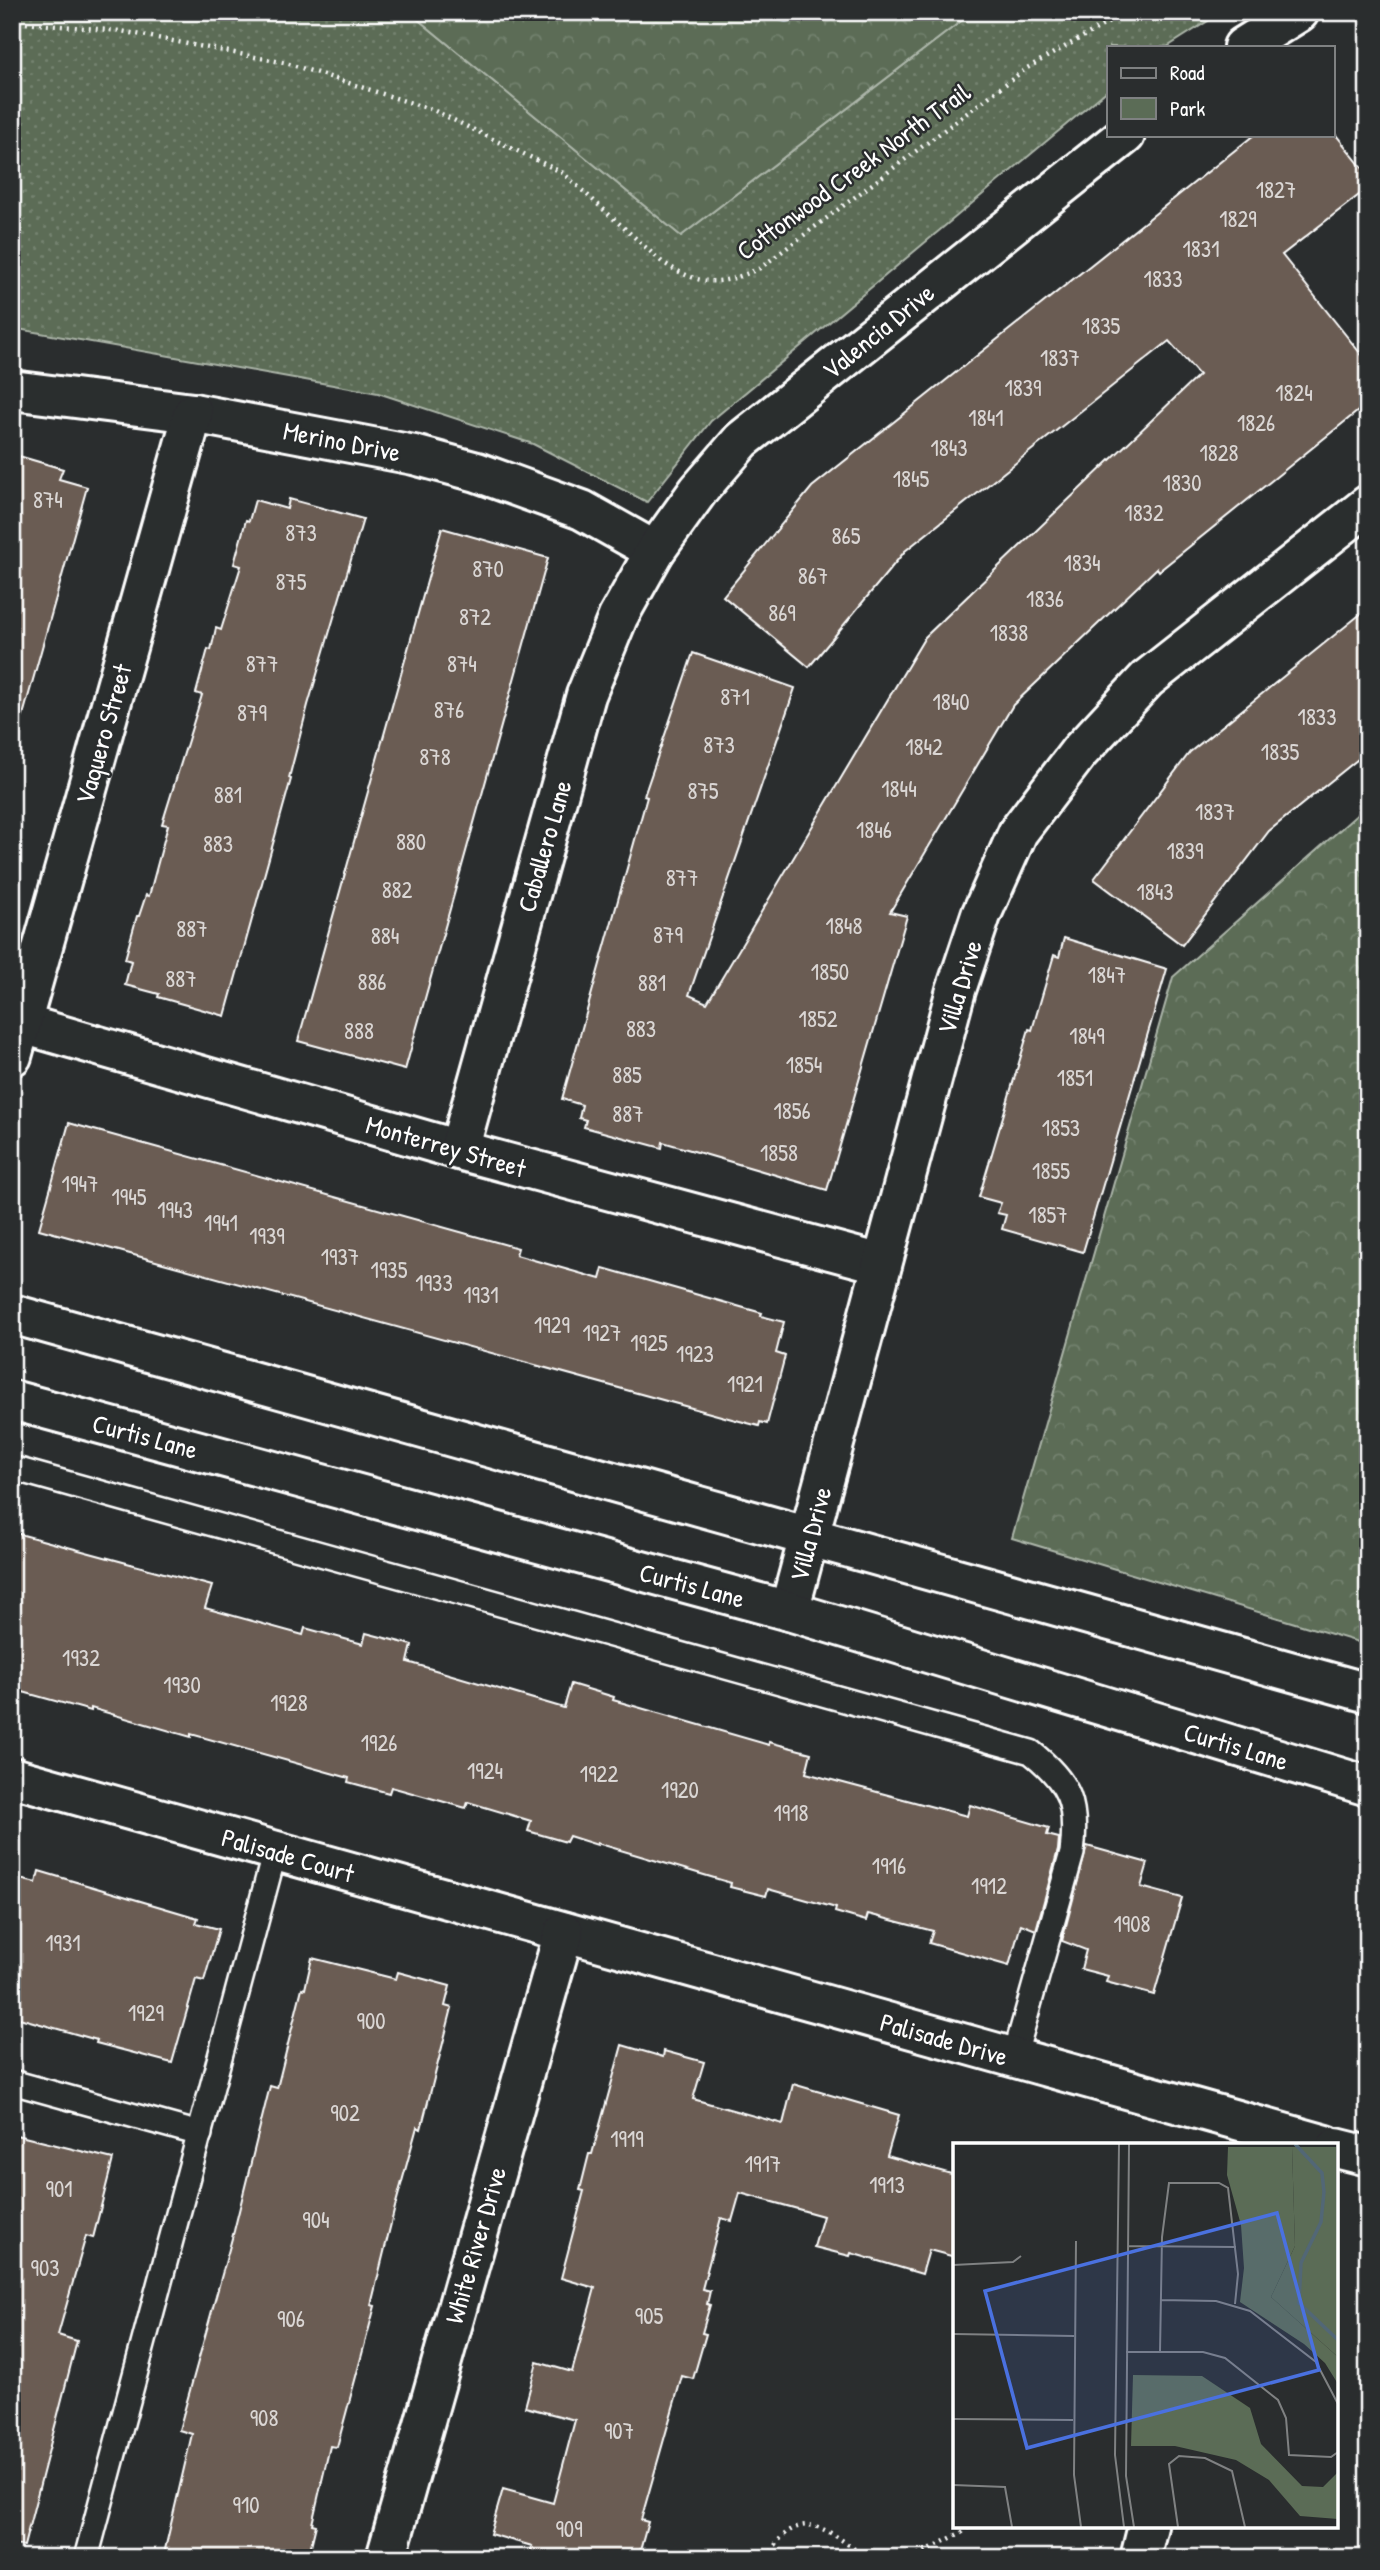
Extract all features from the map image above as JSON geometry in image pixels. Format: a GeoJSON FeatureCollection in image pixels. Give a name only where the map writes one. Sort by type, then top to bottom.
{"type":"FeatureCollection","features":[{"type":"Feature","properties":{"kind":"street"},"geometry":{"type":"LineString","coordinates":[[1245,46],[1299,12]]}},
{"type":"Feature","properties":{"kind":"street","name":"Valencia Drive"},"geometry":{"type":"LineString","coordinates":[[655,551],[698,491],[742,440],[1124,136]]}},
{"type":"Feature","properties":{"kind":"street","name":"Merino Drive"},"geometry":{"type":"LineString","coordinates":[[12,390],[192,413],[414,455],[477,472],[582,510],[655,551]]}},
{"type":"Feature","properties":{"kind":"street","name":"Vaquero Street"},"geometry":{"type":"LineString","coordinates":[[15,1034],[192,413]]}},
{"type":"Feature","properties":{"kind":"street","name":"Villa Drive"},"geometry":{"type":"LineString","coordinates":[[789,1611],[956,990],[981,915],[1018,832],[1079,752],[1147,679],[1368,505]]}},
{"type":"Feature","properties":{"kind":"street","name":"Caballero Lane"},"geometry":{"type":"LineString","coordinates":[[459,1150],[586,695],[618,617],[655,551]]}},
{"type":"Feature","properties":{"kind":"street","name":"Monterrey Street"},"geometry":{"type":"LineString","coordinates":[[15,1034],[459,1150],[882,1265]]}},
{"type":"Feature","properties":{"kind":"street"},"geometry":{"type":"LineString","coordinates":[[12,1314],[1368,1693]]}},
{"type":"Feature","properties":{"kind":"street","name":"Curtis Lane"},"geometry":{"type":"LineString","coordinates":[[12,1400],[789,1611],[1368,1786]]}},
{"type":"Feature","properties":{"kind":"street","name":"Palisade Court"},"geometry":{"type":"LineString","coordinates":[[12,1777],[564,1931]]}},
{"type":"Feature","properties":{"kind":"street","name":"Palisade Drive"},"geometry":{"type":"LineString","coordinates":[[564,1931],[1014,2059],[1250,2135],[1311,2143]]}},
{"type":"Feature","properties":{"kind":"street","name":"White River Drive"},"geometry":{"type":"LineString","coordinates":[[387,2558],[564,1931]]}},
{"type":"Feature","properties":{"kind":"street"},"geometry":{"type":"LineString","coordinates":[[1338,2148],[1368,2156]]}},
{"type":"Feature","properties":{"kind":"street"},"geometry":{"type":"LineString","coordinates":[[1140,2558],[1148,2528]]}},
{"type":"Feature","properties":{"kind":"lane"},"geometry":{"type":"LineString","coordinates":[[12,1468],[1031,1752],[1054,1770],[1069,1795],[1076,1824],[1072,1853],[1014,2059]]}},
{"type":"Feature","properties":{"kind":"lane"},"geometry":{"type":"LineString","coordinates":[[86,2558],[275,1851]]}},
{"type":"Feature","properties":{"kind":"lane"},"geometry":{"type":"LineString","coordinates":[[12,2082],[200,2134]]}},
{"type":"Feature","properties":{"kind":"path","name":"Cottonwood Creek North Trail"},"geometry":{"type":"LineString","coordinates":[[12,22],[121,32],[286,63],[433,110],[562,173],[662,262],[678,272],[696,281],[719,282],[760,268],[1027,68],[1127,12]]}},
{"type":"Feature","properties":{"kind":"path"},"geometry":{"type":"LineString","coordinates":[[769,2558],[772,2547],[781,2536],[792,2529],[806,2526],[819,2527],[867,2558]]}},
{"type":"Feature","properties":{"kind":"path"},"geometry":{"type":"LineString","coordinates":[[912,2558],[966,2528]]}},
{"type":"Feature","properties":{"kind":"green space"},"geometry":{"type":"Polygon","coordinates":[[[12,12],[409,12],[681,236],[973,12],[1222,12],[1169,46],[1107,46],[1107,91],[711,421],[647,502],[533,444],[378,393],[12,328],[12,12]]]}},
{"type":"Feature","properties":{"kind":"green space"},"geometry":{"type":"Polygon","coordinates":[[[409,12],[973,12],[681,236],[409,12]]]}},
{"type":"Feature","properties":{"kind":"green space"},"geometry":{"type":"Polygon","coordinates":[[[1368,805],[1368,1645],[1012,1538],[1173,977],[1368,805]]]}},
{"type":"Feature","properties":{"kind":"building"},"geometry":{"type":"Polygon","coordinates":[[[1336,135],[1368,175],[1368,188],[1282,255],[1368,363],[1368,403],[1159,571],[1157,568],[1013,705],[890,912],[907,916],[827,1190],[663,1142],[662,1148],[584,1127],[586,1120],[579,1118],[582,1105],[562,1099],[647,797],[644,796],[693,653],[795,688],[689,995],[707,1003],[925,637],[1199,375],[1169,341],[905,551],[809,667],[723,596],[812,487],[1253,136],[1336,135]]]}},
{"type":"Feature","properties":{"kind":"building"},"geometry":{"type":"Polygon","coordinates":[[[12,454],[63,469],[59,479],[87,487],[22,719],[12,718],[12,454]]]}},
{"type":"Feature","properties":{"kind":"building"},"geometry":{"type":"Polygon","coordinates":[[[289,499],[363,519],[308,705],[289,778],[291,779],[225,1016],[125,985],[131,961],[125,959],[137,916],[146,895],[149,896],[168,825],[162,824],[202,695],[196,693],[208,649],[211,650],[216,628],[221,630],[241,566],[234,564],[246,520],[249,521],[255,500],[287,509],[289,499]]]}},
{"type":"Feature","properties":{"kind":"building"},"geometry":{"type":"Polygon","coordinates":[[[442,528],[548,558],[405,1070],[298,1041],[442,528]]]}},
{"type":"Feature","properties":{"kind":"building"},"geometry":{"type":"Polygon","coordinates":[[[1368,608],[1368,751],[1269,831],[1182,945],[1094,879],[1190,752],[1368,608]]]}},
{"type":"Feature","properties":{"kind":"building"},"geometry":{"type":"Polygon","coordinates":[[[1064,938],[1167,969],[1083,1252],[1002,1229],[1006,1215],[997,1213],[1001,1203],[979,1197],[1029,1029],[1032,1030],[1054,955],[1059,957],[1064,938]]]}},
{"type":"Feature","properties":{"kind":"building"},"geometry":{"type":"Polygon","coordinates":[[[69,1123],[518,1248],[516,1255],[600,1279],[603,1268],[762,1313],[761,1316],[784,1322],[776,1353],[785,1356],[767,1424],[760,1422],[759,1426],[732,1419],[39,1229],[69,1123]]]}},
{"type":"Feature","properties":{"kind":"building"},"geometry":{"type":"Polygon","coordinates":[[[12,1532],[212,1586],[205,1608],[303,1635],[305,1628],[363,1644],[366,1633],[412,1645],[408,1662],[564,1708],[571,1684],[614,1697],[613,1700],[769,1745],[769,1742],[811,1753],[806,1773],[967,1816],[970,1805],[1049,1828],[1047,1835],[1059,1838],[1058,1850],[1036,1930],[1021,1924],[1009,1966],[929,1943],[933,1931],[868,1914],[866,1921],[835,1912],[836,1908],[768,1889],[766,1896],[730,1887],[731,1883],[597,1843],[569,1836],[566,1842],[528,1831],[531,1821],[468,1802],[466,1808],[391,1787],[389,1793],[348,1782],[349,1778],[191,1734],[191,1737],[91,1708],[91,1711],[12,1689],[12,1532]]]}},
{"type":"Feature","properties":{"kind":"building"},"geometry":{"type":"Polygon","coordinates":[[[1087,1846],[1148,1863],[1141,1887],[1182,1898],[1154,1995],[1106,1982],[1108,1976],[1081,1969],[1086,1950],[1062,1941],[1087,1846]]]}},
{"type":"Feature","properties":{"kind":"building"},"geometry":{"type":"Polygon","coordinates":[[[39,1871],[198,1918],[196,1923],[219,1929],[204,1981],[196,1979],[172,2063],[96,2043],[97,2040],[12,2016],[12,1877],[36,1883],[39,1871]]]}},
{"type":"Feature","properties":{"kind":"building"},"geometry":{"type":"Polygon","coordinates":[[[312,1958],[396,1979],[398,1972],[450,1986],[445,2006],[452,2008],[421,2129],[417,2127],[395,2207],[371,2305],[375,2306],[337,2447],[330,2446],[312,2524],[316,2525],[308,2558],[163,2558],[192,2434],[179,2430],[234,2231],[270,2086],[277,2088],[312,1958]]]}},
{"type":"Feature","properties":{"kind":"building"},"geometry":{"type":"Polygon","coordinates":[[[622,2045],[663,2057],[664,2051],[704,2062],[693,2099],[783,2124],[793,2084],[899,2115],[887,2156],[953,2174],[953,2256],[929,2250],[922,2274],[851,2253],[850,2256],[814,2247],[823,2216],[740,2193],[732,2221],[721,2218],[702,2289],[710,2291],[707,2304],[710,2305],[702,2333],[706,2334],[693,2379],[682,2376],[641,2520],[648,2522],[638,2558],[528,2558],[532,2546],[490,2534],[503,2489],[553,2503],[575,2420],[525,2407],[537,2362],[572,2372],[595,2288],[561,2278],[584,2191],[580,2190],[589,2154],[592,2154],[622,2045]]]}},
{"type":"Feature","properties":{"kind":"building"},"geometry":{"type":"Polygon","coordinates":[[[12,2134],[113,2159],[93,2238],[86,2236],[58,2335],[77,2341],[24,2546],[12,2545],[12,2134]]]}},
{"type":"Feature","properties":{"kind":"waterway"},"geometry":{"type":"LineString","coordinates":[[770,12],[786,17],[795,12]]}}]}
